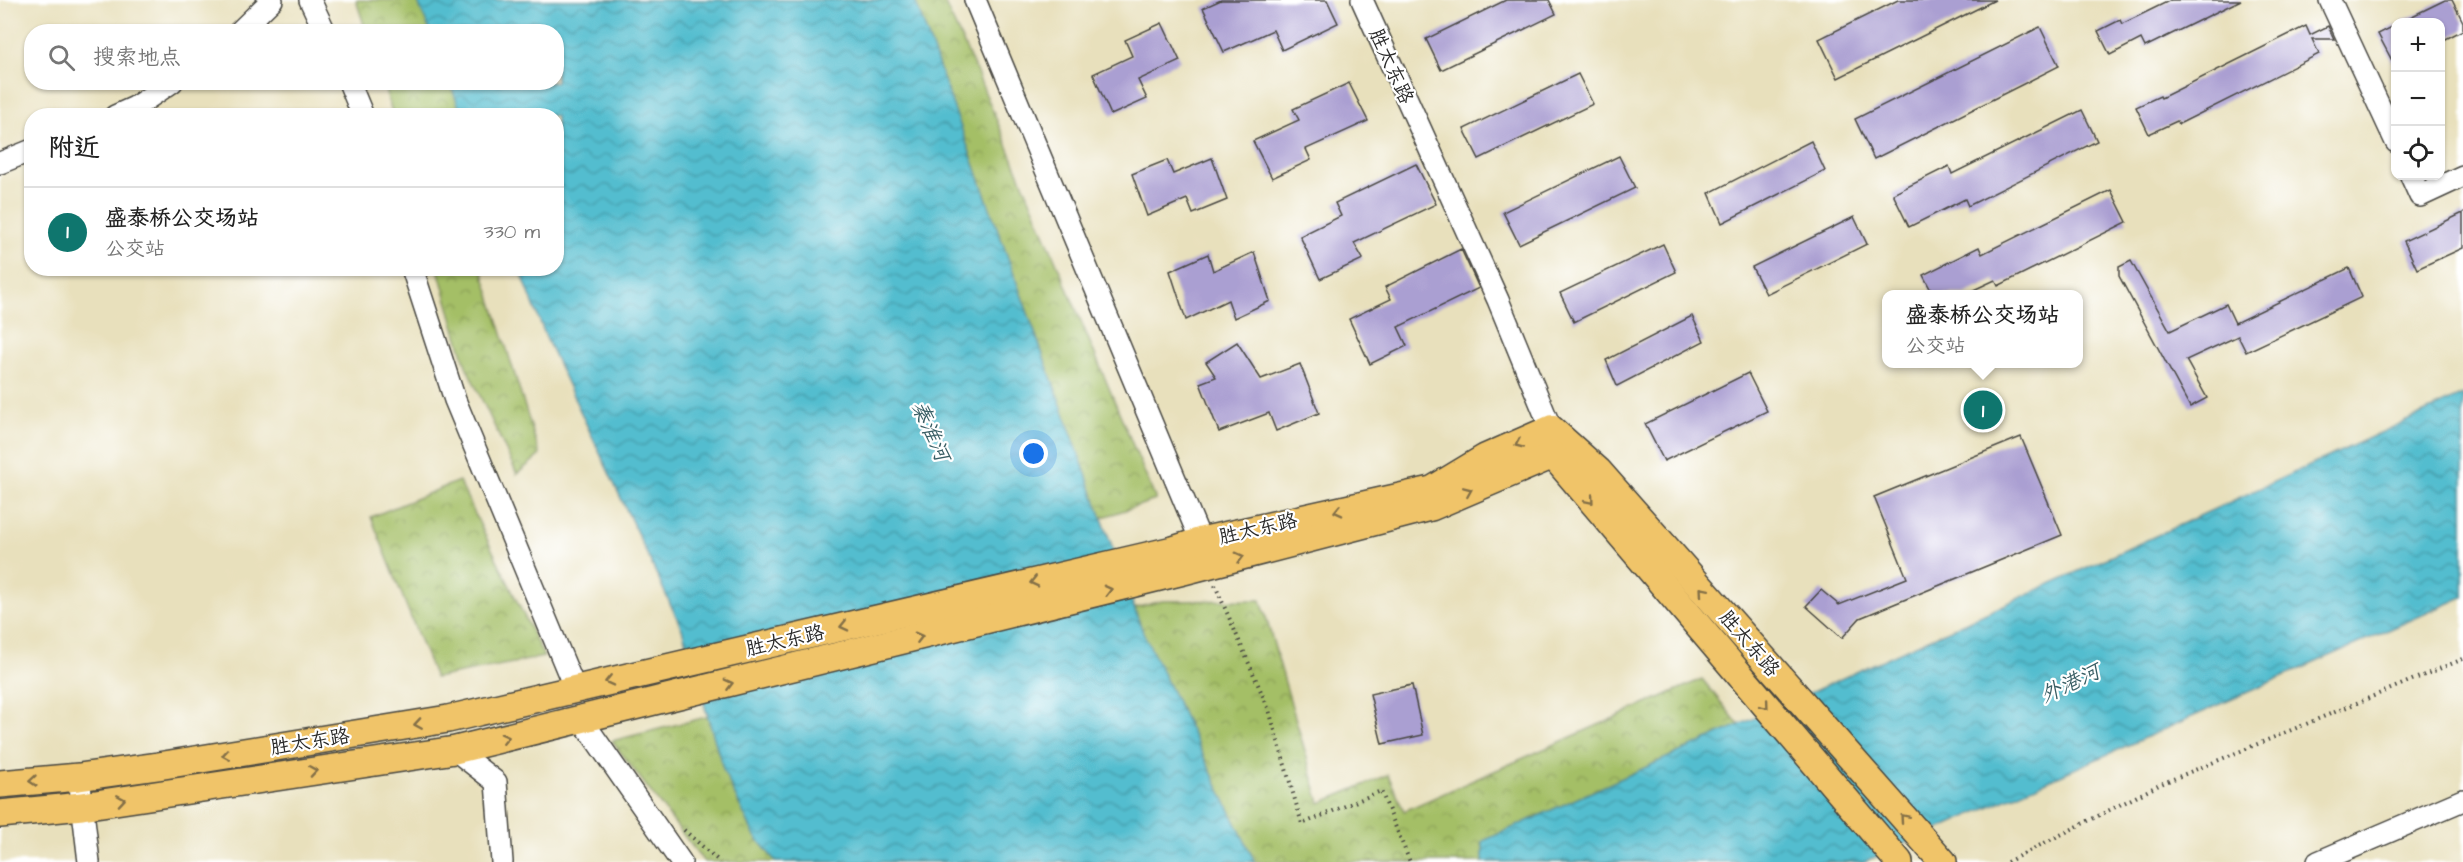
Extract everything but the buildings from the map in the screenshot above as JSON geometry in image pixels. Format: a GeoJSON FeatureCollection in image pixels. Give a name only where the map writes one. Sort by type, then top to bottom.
{"type":"FeatureCollection","features":[{"type":"Feature","properties":{"kind":"main road","name":"胜太东路"},"geometry":{"type":"LineString","coordinates":[[0,784],[79,777],[448,719],[665,668],[1431,507],[1552,442]]}},
{"type":"Feature","properties":{"kind":"main road","name":"胜太东路"},"geometry":{"type":"LineString","coordinates":[[1552,442],[1598,471],[1943,862]]}},
{"type":"Feature","properties":{"kind":"main road","name":"胜太东路"},"geometry":{"type":"LineString","coordinates":[[1552,442],[1727,660],[1899,862]]}},
{"type":"Feature","properties":{"kind":"main road","name":"胜太东路"},"geometry":{"type":"LineString","coordinates":[[0,814],[82,806],[455,750],[673,698],[1191,557]]}},
{"type":"Feature","properties":{"kind":"street"},"geometry":{"type":"LineString","coordinates":[[247,24],[272,0]]}},
{"type":"Feature","properties":{"kind":"street"},"geometry":{"type":"LineString","coordinates":[[310,0],[321,24]]}},
{"type":"Feature","properties":{"kind":"street"},"geometry":{"type":"LineString","coordinates":[[975,0],[1191,557]]}},
{"type":"Feature","properties":{"kind":"street","name":"胜太东路"},"geometry":{"type":"LineString","coordinates":[[1362,0],[1498,300],[1552,442]]}},
{"type":"Feature","properties":{"kind":"street"},"geometry":{"type":"LineString","coordinates":[[2330,0],[2391,131]]}},
{"type":"Feature","properties":{"kind":"street"},"geometry":{"type":"LineString","coordinates":[[133,108],[160,90]]}},
{"type":"Feature","properties":{"kind":"street"},"geometry":{"type":"LineString","coordinates":[[352,90],[360,108]]}},
{"type":"Feature","properties":{"kind":"street"},"geometry":{"type":"LineString","coordinates":[[0,163],[24,153]]}},
{"type":"Feature","properties":{"kind":"street"},"geometry":{"type":"LineString","coordinates":[[2413,180],[2420,196],[2463,176]]}},
{"type":"Feature","properties":{"kind":"street"},"geometry":{"type":"LineString","coordinates":[[415,276],[455,400],[575,689]]}},
{"type":"Feature","properties":{"kind":"street"},"geometry":{"type":"LineString","coordinates":[[582,720],[681,862]]}},
{"type":"Feature","properties":{"kind":"street"},"geometry":{"type":"LineString","coordinates":[[455,750],[496,782],[502,862]]}},
{"type":"Feature","properties":{"kind":"street"},"geometry":{"type":"LineString","coordinates":[[79,777],[89,862]]}},
{"type":"Feature","properties":{"kind":"street"},"geometry":{"type":"LineString","coordinates":[[2318,862],[2463,800]]}},
{"type":"Feature","properties":{"kind":"path"},"geometry":{"type":"LineString","coordinates":[[1191,557],[1269,710],[1302,824],[1381,791],[1410,862]]}},
{"type":"Feature","properties":{"kind":"path"},"geometry":{"type":"LineString","coordinates":[[2007,862],[2161,784],[2463,659]]}},
{"type":"Feature","properties":{"kind":"green space"},"geometry":{"type":"Polygon","coordinates":[[[356,0],[943,0],[974,66],[1156,500],[1082,524],[564,122],[564,108],[391,108],[385,90],[564,90],[564,24],[364,24],[356,0]]]}},
{"type":"Feature","properties":{"kind":"green space"},"geometry":{"type":"Polygon","coordinates":[[[440,276],[484,276],[540,455],[517,474],[466,366],[440,276]]]}},
{"type":"Feature","properties":{"kind":"green space"},"geometry":{"type":"Polygon","coordinates":[[[459,481],[544,657],[435,678],[371,517],[459,481]]]}},
{"type":"Feature","properties":{"kind":"green space"},"geometry":{"type":"Polygon","coordinates":[[[1261,600],[1320,803],[1388,775],[1404,811],[1702,679],[1850,862],[704,862],[612,741],[1162,601],[1261,600]]]}},
{"type":"Feature","properties":{"kind":"water","name":"秦淮河"},"geometry":{"type":"Polygon","coordinates":[[[417,0],[915,0],[1143,632],[1255,862],[776,862],[754,835],[724,772],[682,629],[547,340],[523,276],[564,276],[564,108],[459,108],[453,90],[564,90],[564,24],[427,24],[417,0]]]}},
{"type":"Feature","properties":{"kind":"water","name":"外港河"},"geometry":{"type":"Polygon","coordinates":[[[2463,395],[2463,597],[1864,862],[1483,862],[1483,841],[2463,395]]]}},
{"type":"Feature","properties":{"kind":"place","name":"盛泰桥公交场站"},"geometry":{"type":"Point","coordinates":[1983,410]}}]}
